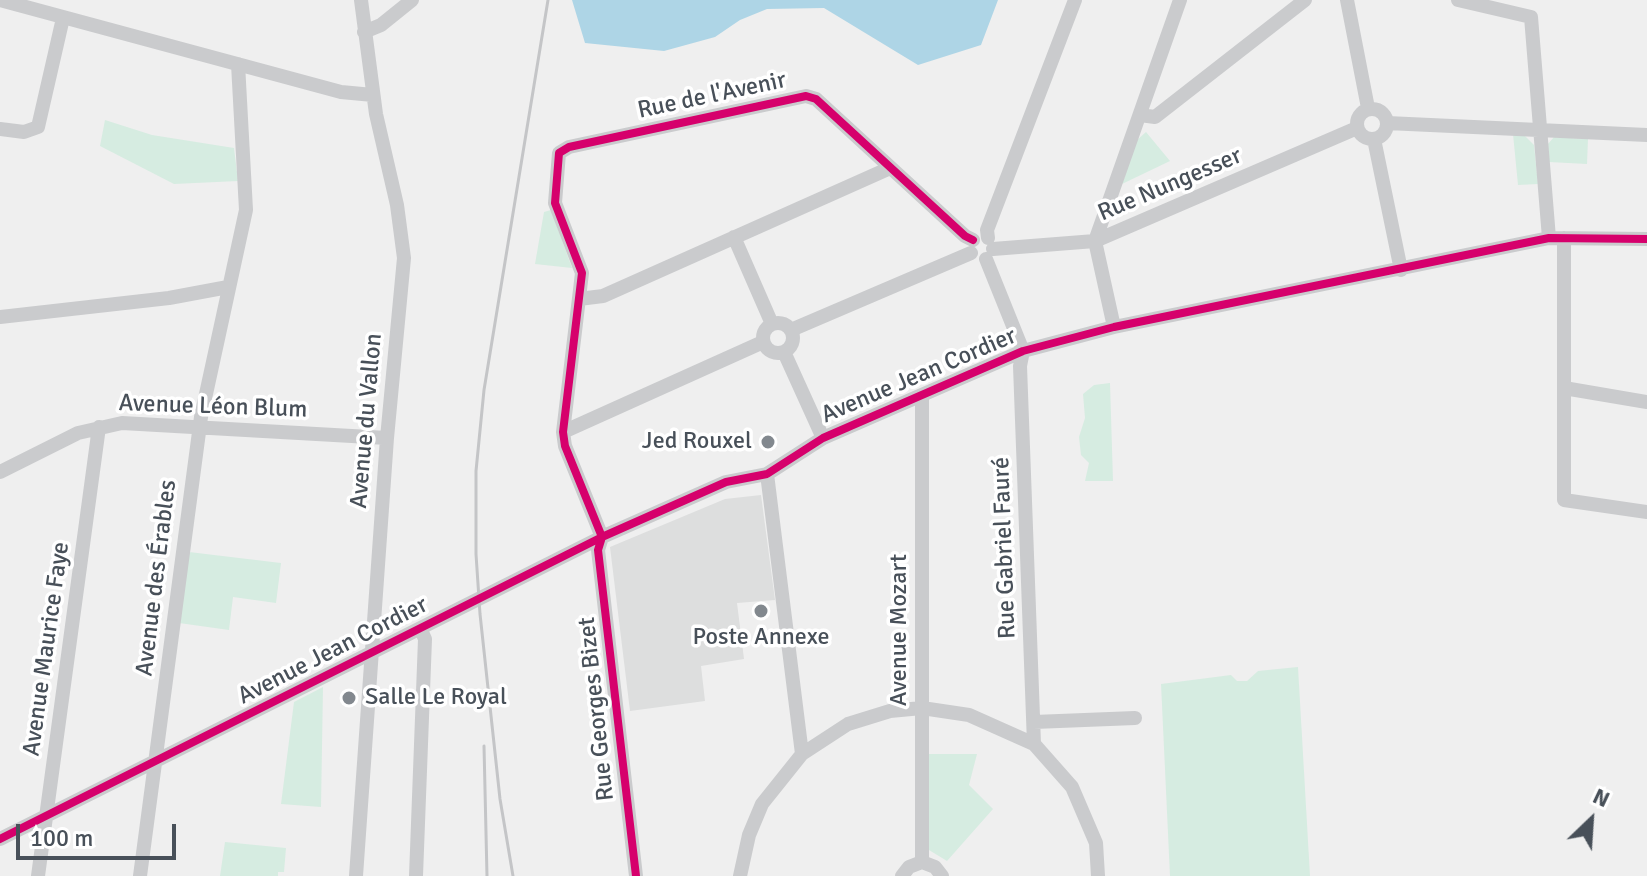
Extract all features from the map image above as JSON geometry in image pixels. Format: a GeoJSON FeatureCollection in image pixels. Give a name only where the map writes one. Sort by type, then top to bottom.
{"type":"FeatureCollection","features":[{"type":"Feature","properties":{"kind":"street"},"geometry":{"type":"LineString","coordinates":[[0,0],[341,92],[373,95]]}},
{"type":"Feature","properties":{"kind":"street","name":"Avenue du Vallon"},"geometry":{"type":"LineString","coordinates":[[356,876],[387,438],[404,258],[397,205],[373,95],[361,0]]}},
{"type":"Feature","properties":{"kind":"street"},"geometry":{"type":"LineString","coordinates":[[364,32],[381,25],[412,0]]}},
{"type":"Feature","properties":{"kind":"street"},"geometry":{"type":"LineString","coordinates":[[1023,351],[982,248],[1075,0]]}},
{"type":"Feature","properties":{"kind":"street"},"geometry":{"type":"LineString","coordinates":[[1114,327],[1095,241],[1180,0]]}},
{"type":"Feature","properties":{"kind":"street"},"geometry":{"type":"LineString","coordinates":[[1140,115],[1155,117],[1305,0]]}},
{"type":"Feature","properties":{"kind":"street"},"geometry":{"type":"LineString","coordinates":[[1347,0],[1368,108]]}},
{"type":"Feature","properties":{"kind":"street"},"geometry":{"type":"LineString","coordinates":[[1458,0],[1531,17],[1540,130],[1556,238],[1564,388],[1564,500],[1647,512]]}},
{"type":"Feature","properties":{"kind":"street"},"geometry":{"type":"LineString","coordinates":[[0,129],[24,132],[38,127],[63,18]]}},
{"type":"Feature","properties":{"kind":"street","name":"Avenue des Érables"},"geometry":{"type":"LineString","coordinates":[[140,876],[199,426],[246,210],[238,64]]}},
{"type":"Feature","properties":{"kind":"street","name":"Rue de l'Avenir"},"geometry":{"type":"LineString","coordinates":[[579,299],[582,273],[555,203],[559,153],[569,147],[806,96],[816,99],[965,236],[982,248]]}},
{"type":"Feature","properties":{"kind":"street"},"geometry":{"type":"LineString","coordinates":[[1368,108],[1379,110],[1387,123],[1385,132],[1374,139],[1361,136],[1357,128],[1357,118],[1368,108]]}},
{"type":"Feature","properties":{"kind":"street"},"geometry":{"type":"LineString","coordinates":[[1387,123],[1647,135]]}},
{"type":"Feature","properties":{"kind":"street","name":"Rue Nungesser"},"geometry":{"type":"LineString","coordinates":[[791,330],[982,248],[1095,241],[1357,128]]}},
{"type":"Feature","properties":{"kind":"street"},"geometry":{"type":"LineString","coordinates":[[1374,139],[1401,270]]}},
{"type":"Feature","properties":{"kind":"street"},"geometry":{"type":"LineString","coordinates":[[602,537],[565,446],[563,432],[579,299],[603,296],[890,168]]}},
{"type":"Feature","properties":{"kind":"street"},"geometry":{"type":"LineString","coordinates":[[734,237],[772,324]]}},
{"type":"Feature","properties":{"kind":"street","name":"Avenue Jean Cordier"},"geometry":{"type":"LineString","coordinates":[[0,839],[602,537],[726,482],[767,474],[823,438],[1023,351],[1114,327],[1556,238],[1647,239]]}},
{"type":"Feature","properties":{"kind":"street"},"geometry":{"type":"LineString","coordinates":[[0,317],[169,298],[228,287]]}},
{"type":"Feature","properties":{"kind":"street"},"geometry":{"type":"LineString","coordinates":[[782,323],[791,330],[791,345],[784,352],[774,353],[763,342],[765,329],[772,324],[782,323]]}},
{"type":"Feature","properties":{"kind":"street"},"geometry":{"type":"LineString","coordinates":[[563,432],[763,342]]}},
{"type":"Feature","properties":{"kind":"street","name":"Rue Gabriel Fauré"},"geometry":{"type":"LineString","coordinates":[[1023,351],[1020,366],[1034,744]]}},
{"type":"Feature","properties":{"kind":"street"},"geometry":{"type":"LineString","coordinates":[[784,352],[823,438]]}},
{"type":"Feature","properties":{"kind":"street"},"geometry":{"type":"LineString","coordinates":[[1564,388],[1647,402]]}},
{"type":"Feature","properties":{"kind":"street","name":"Avenue Mozart"},"geometry":{"type":"LineString","coordinates":[[922,397],[922,862]]}},
{"type":"Feature","properties":{"kind":"street","name":"Avenue Léon Blum"},"geometry":{"type":"LineString","coordinates":[[0,472],[78,433],[122,423],[387,438]]}},
{"type":"Feature","properties":{"kind":"street","name":"Avenue Maurice Faye"},"geometry":{"type":"LineString","coordinates":[[38,876],[99,427]]}},
{"type":"Feature","properties":{"kind":"street"},"geometry":{"type":"LineString","coordinates":[[767,474],[802,754]]}},
{"type":"Feature","properties":{"kind":"street","name":"Rue Georges Bizet"},"geometry":{"type":"LineString","coordinates":[[602,537],[598,550],[636,876]]}},
{"type":"Feature","properties":{"kind":"street"},"geometry":{"type":"LineString","coordinates":[[416,876],[425,639],[421,630]]}},
{"type":"Feature","properties":{"kind":"street"},"geometry":{"type":"LineString","coordinates":[[740,876],[749,835],[762,804],[802,754],[848,724],[890,711],[922,708],[969,715],[1034,744],[1072,787],[1096,843],[1098,876]]}},
{"type":"Feature","properties":{"kind":"street"},"geometry":{"type":"LineString","coordinates":[[1034,722],[1135,718]]}},
{"type":"Feature","properties":{"kind":"street"},"geometry":{"type":"LineString","coordinates":[[902,876],[909,867],[922,862],[935,867],[942,876]]}},
{"type":"Feature","properties":{"kind":"shaded area"},"geometry":{"type":"Polygon","coordinates":[[[761,495],[775,600],[737,603],[744,659],[701,666],[705,701],[630,711],[610,547],[725,499],[761,495]]]}},
{"type":"Feature","properties":{"kind":"green space"},"geometry":{"type":"Polygon","coordinates":[[[105,120],[152,135],[234,148],[238,181],[174,184],[100,146],[105,120]]]}},
{"type":"Feature","properties":{"kind":"green space"},"geometry":{"type":"Polygon","coordinates":[[[1146,132],[1170,161],[1122,184],[1137,140],[1146,132]]]}},
{"type":"Feature","properties":{"kind":"green space"},"geometry":{"type":"Polygon","coordinates":[[[1513,134],[1524,135],[1534,145],[1538,184],[1518,185],[1513,134]]]}},
{"type":"Feature","properties":{"kind":"green space"},"geometry":{"type":"Polygon","coordinates":[[[1554,137],[1588,139],[1587,164],[1549,162],[1548,144],[1554,137]]]}},
{"type":"Feature","properties":{"kind":"green space"},"geometry":{"type":"Polygon","coordinates":[[[551,210],[572,268],[535,264],[544,212],[551,210]]]}},
{"type":"Feature","properties":{"kind":"green space"},"geometry":{"type":"Polygon","coordinates":[[[1110,383],[1113,481],[1085,481],[1089,463],[1081,455],[1079,437],[1085,418],[1083,394],[1094,385],[1110,383]]]}},
{"type":"Feature","properties":{"kind":"green space"},"geometry":{"type":"Polygon","coordinates":[[[189,552],[281,563],[276,603],[233,597],[229,630],[179,623],[189,552]]]}},
{"type":"Feature","properties":{"kind":"green space"},"geometry":{"type":"Polygon","coordinates":[[[1298,667],[1310,876],[1170,876],[1161,684],[1231,675],[1237,681],[1247,681],[1258,671],[1298,667]]]}},
{"type":"Feature","properties":{"kind":"green space"},"geometry":{"type":"Polygon","coordinates":[[[323,687],[321,807],[281,804],[294,702],[323,687]]]}},
{"type":"Feature","properties":{"kind":"green space"},"geometry":{"type":"Polygon","coordinates":[[[929,754],[977,754],[969,785],[993,809],[947,861],[929,850],[929,754]]]}},
{"type":"Feature","properties":{"kind":"green space"},"geometry":{"type":"Polygon","coordinates":[[[225,842],[286,848],[284,872],[278,872],[278,876],[220,876],[225,842]]]}},
{"type":"Feature","properties":{"kind":"water"},"geometry":{"type":"Polygon","coordinates":[[[572,0],[998,0],[981,45],[918,65],[824,8],[767,9],[740,20],[715,37],[664,51],[585,43],[572,0]]]}},
{"type":"Feature","properties":{"kind":"railway"},"geometry":{"type":"LineString","coordinates":[[513,876],[500,799],[480,614],[476,471],[484,390],[548,0]]}},
{"type":"Feature","properties":{"kind":"railway"},"geometry":{"type":"LineString","coordinates":[[484,746],[487,876]]}},
{"type":"Feature","properties":{"kind":"cycle path"},"geometry":{"type":"LineString","coordinates":[[636,876],[598,550],[602,537],[565,446],[563,432],[582,273],[555,203],[559,153],[569,147],[806,96],[816,99],[973,240]]}},
{"type":"Feature","properties":{"kind":"cycle path"},"geometry":{"type":"LineString","coordinates":[[0,839],[602,537],[726,482],[767,474],[823,438],[1023,351],[1114,327],[1549,238],[1647,239]]}},
{"type":"Feature","properties":{"kind":"place","name":"Jed Rouxel"},"geometry":{"type":"Point","coordinates":[768,442]}},
{"type":"Feature","properties":{"kind":"place","name":"Poste Annexe"},"geometry":{"type":"Point","coordinates":[761,611]}},
{"type":"Feature","properties":{"kind":"place","name":"Salle Le Royal"},"geometry":{"type":"Point","coordinates":[349,698]}}]}
